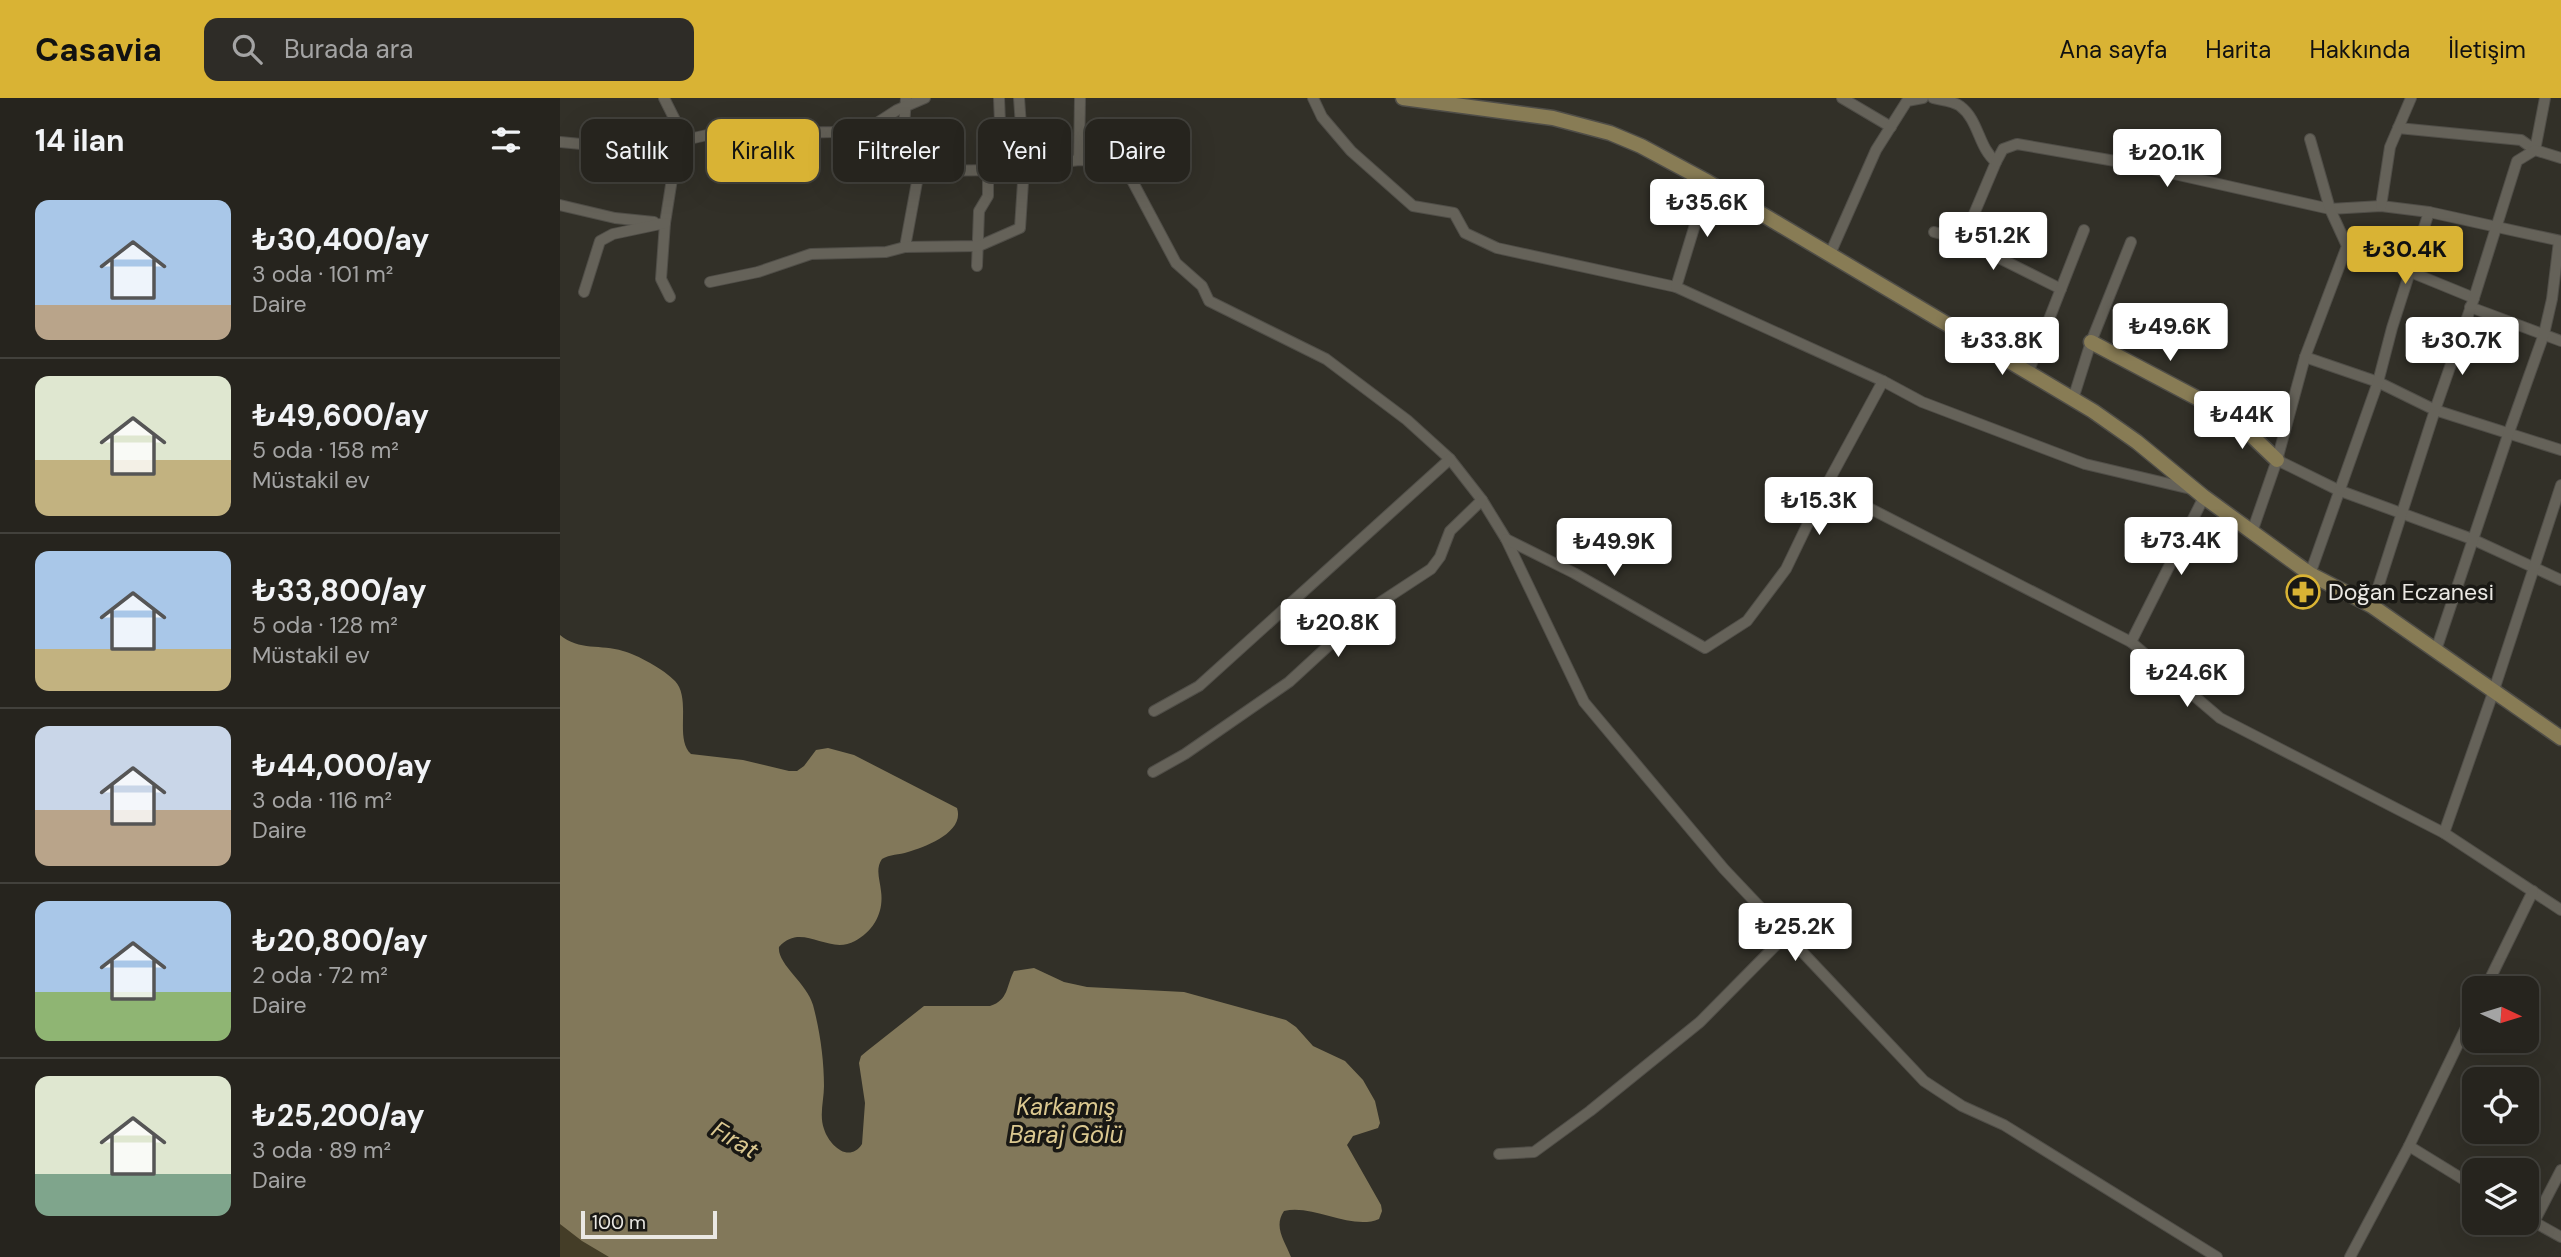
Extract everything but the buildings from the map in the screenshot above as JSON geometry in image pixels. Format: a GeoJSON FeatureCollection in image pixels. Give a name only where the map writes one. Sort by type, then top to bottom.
{"type":"FeatureCollection","features":[{"type":"Feature","properties":{"kind":"street"},"geometry":{"type":"LineString","coordinates":[[664,98],[674,119]]}},
{"type":"Feature","properties":{"kind":"street"},"geometry":{"type":"LineString","coordinates":[[693,139],[707,135],[833,132],[853,129],[877,123],[906,102],[925,98]]}},
{"type":"Feature","properties":{"kind":"street"},"geometry":{"type":"LineString","coordinates":[[999,98],[1000,119]]}},
{"type":"Feature","properties":{"kind":"street"},"geometry":{"type":"LineString","coordinates":[[1019,98],[1021,119]]}},
{"type":"Feature","properties":{"kind":"street"},"geometry":{"type":"LineString","coordinates":[[1079,160],[1080,98]]}},
{"type":"Feature","properties":{"kind":"street"},"geometry":{"type":"LineString","coordinates":[[1313,98],[1322,117],[1350,151],[1413,206],[1454,213],[1465,233],[1497,248],[1676,287],[1883,381],[1922,402],[2085,464],[2200,494]]}},
{"type":"Feature","properties":{"kind":"street"},"geometry":{"type":"LineString","coordinates":[[1403,98],[1574,123],[1610,133],[1641,146],[1709,182],[2073,399],[2137,442],[2200,494],[2310,574],[2372,606],[2560,734]]}},
{"type":"Feature","properties":{"kind":"street"},"geometry":{"type":"LineString","coordinates":[[1842,98],[1891,127]]}},
{"type":"Feature","properties":{"kind":"street"},"geometry":{"type":"LineString","coordinates":[[1830,254],[1876,150],[1907,100],[1923,98]]}},
{"type":"Feature","properties":{"kind":"street"},"geometry":{"type":"LineString","coordinates":[[1933,98],[1959,105],[1971,119],[1988,155],[1996,162]]}},
{"type":"Feature","properties":{"kind":"street"},"geometry":{"type":"LineString","coordinates":[[2381,206],[2390,147],[2411,98]]}},
{"type":"Feature","properties":{"kind":"street"},"geometry":{"type":"LineString","coordinates":[[2372,606],[2517,162],[2535,150],[2545,98]]}},
{"type":"Feature","properties":{"kind":"street"},"geometry":{"type":"LineString","coordinates":[[2398,128],[2521,140],[2535,150],[2561,158]]}},
{"type":"Feature","properties":{"kind":"street"},"geometry":{"type":"LineString","coordinates":[[2310,139],[2330,209],[2347,246],[2411,271],[2472,303],[2561,341]]}},
{"type":"Feature","properties":{"kind":"street"},"geometry":{"type":"LineString","coordinates":[[560,142],[581,144]]}},
{"type":"Feature","properties":{"kind":"street"},"geometry":{"type":"LineString","coordinates":[[1963,240],[2003,149],[2017,144],[2121,162],[2330,209],[2381,206],[2429,212],[2560,241],[2544,334],[2436,650]]}},
{"type":"Feature","properties":{"kind":"street"},"geometry":{"type":"LineString","coordinates":[[1071,161],[1111,161],[1127,171],[1176,263],[1202,286],[1209,301],[1326,359],[1408,420],[1450,459],[1482,500],[1506,539],[1584,702],[1724,869],[1788,933],[1924,1081],[1962,1107],[2004,1125],[2217,1257]]}},
{"type":"Feature","properties":{"kind":"street"},"geometry":{"type":"LineString","coordinates":[[670,297],[661,279],[672,182]]}},
{"type":"Feature","properties":{"kind":"street"},"geometry":{"type":"LineString","coordinates":[[905,247],[917,182]]}},
{"type":"Feature","properties":{"kind":"street"},"geometry":{"type":"LineString","coordinates":[[977,266],[979,211],[988,196],[988,182]]}},
{"type":"Feature","properties":{"kind":"street"},"geometry":{"type":"LineString","coordinates":[[710,282],[758,272],[811,254],[886,252],[905,247],[979,246],[1020,228],[1023,182]]}},
{"type":"Feature","properties":{"kind":"street"},"geometry":{"type":"LineString","coordinates":[[1676,287],[1709,182]]}},
{"type":"Feature","properties":{"kind":"street"},"geometry":{"type":"LineString","coordinates":[[560,205],[615,218],[666,223]]}},
{"type":"Feature","properties":{"kind":"street"},"geometry":{"type":"LineString","coordinates":[[2310,574],[2378,382],[2392,328],[2429,212]]}},
{"type":"Feature","properties":{"kind":"street"},"geometry":{"type":"LineString","coordinates":[[584,292],[600,241],[613,234],[666,223]]}},
{"type":"Feature","properties":{"kind":"street"},"geometry":{"type":"LineString","coordinates":[[2028,373],[2084,230]]}},
{"type":"Feature","properties":{"kind":"street"},"geometry":{"type":"LineString","coordinates":[[1934,232],[1963,240],[2061,289]]}},
{"type":"Feature","properties":{"kind":"street"},"geometry":{"type":"LineString","coordinates":[[2073,399],[2091,342],[2131,242]]}},
{"type":"Feature","properties":{"kind":"street"},"geometry":{"type":"LineString","coordinates":[[2252,532],[2277,460],[2305,357],[2347,246]]}},
{"type":"Feature","properties":{"kind":"street"},"geometry":{"type":"LineString","coordinates":[[2091,342],[2231,416],[2277,460],[2339,490],[2472,540],[2561,580]]}},
{"type":"Feature","properties":{"kind":"street"},"geometry":{"type":"LineString","coordinates":[[2305,357],[2378,382],[2435,411],[2561,450]]}},
{"type":"Feature","properties":{"kind":"street"},"geometry":{"type":"LineString","coordinates":[[1506,539],[1574,573],[1705,648],[1747,621],[1786,569],[1826,486],[1883,381]]}},
{"type":"Feature","properties":{"kind":"street"},"geometry":{"type":"LineString","coordinates":[[1154,711],[1199,685],[1450,459]]}},
{"type":"Feature","properties":{"kind":"street"},"geometry":{"type":"LineString","coordinates":[[2444,833],[2561,485]]}},
{"type":"Feature","properties":{"kind":"street"},"geometry":{"type":"LineString","coordinates":[[1826,486],[2131,642],[2220,718],[2444,833],[2561,909]]}},
{"type":"Feature","properties":{"kind":"street"},"geometry":{"type":"LineString","coordinates":[[2131,642],[2200,494]]}},
{"type":"Feature","properties":{"kind":"street"},"geometry":{"type":"LineString","coordinates":[[1153,772],[1185,754],[1289,682],[1364,613],[1431,569],[1440,557],[1450,531],[1482,500]]}},
{"type":"Feature","properties":{"kind":"street"},"geometry":{"type":"LineString","coordinates":[[2491,976],[2533,891]]}},
{"type":"Feature","properties":{"kind":"street"},"geometry":{"type":"LineString","coordinates":[[1499,1154],[1534,1152],[1590,1111],[1700,1022],[1788,933]]}},
{"type":"Feature","properties":{"kind":"street"},"geometry":{"type":"LineString","coordinates":[[2350,1257],[2409,1146],[2462,1036]]}},
{"type":"Feature","properties":{"kind":"street"},"geometry":{"type":"LineString","coordinates":[[2409,1146],[2462,1179]]}},
{"type":"Feature","properties":{"kind":"street"},"geometry":{"type":"LineString","coordinates":[[2539,1205],[2561,1170]]}},
{"type":"Feature","properties":{"kind":"street"},"geometry":{"type":"LineString","coordinates":[[2539,1225],[2561,1237]]}},
{"type":"Feature","properties":{"kind":"shaded area"},"geometry":{"type":"Polygon","coordinates":[[[560,1191],[674,1257],[560,1257],[560,1191]]]}},
{"type":"Feature","properties":{"kind":"water","name":"Karkamış Baraj Gölü"},"geometry":{"type":"Polygon","coordinates":[[[560,635],[575,643],[629,653],[650,663],[675,681],[682,698],[684,739],[691,754],[743,760],[797,771],[816,750],[828,748],[854,755],[957,808],[958,817],[955,824],[942,837],[916,850],[882,859],[878,871],[881,906],[876,920],[862,937],[835,945],[797,937],[779,947],[783,960],[805,989],[813,1005],[823,1066],[823,1124],[830,1141],[840,1150],[851,1152],[862,1144],[865,1103],[859,1063],[861,1056],[924,1006],[990,1006],[1004,996],[1014,971],[1034,968],[1064,982],[1087,987],[1184,992],[1286,1020],[1313,1046],[1345,1061],[1363,1080],[1375,1101],[1380,1123],[1378,1128],[1353,1136],[1347,1145],[1381,1205],[1379,1219],[1357,1222],[1308,1211],[1284,1211],[1280,1228],[1291,1257],[609,1257],[582,1241],[560,1224],[560,635]]]}},
{"type":"Feature","properties":{"kind":"place","name":"Doğan Eczanesi"},"geometry":{"type":"Point","coordinates":[2303,592]}},
{"type":"Feature","properties":{"kind":"water label","name":"Fırat"},"geometry":{"type":"Point","coordinates":[735,1140]}}]}
